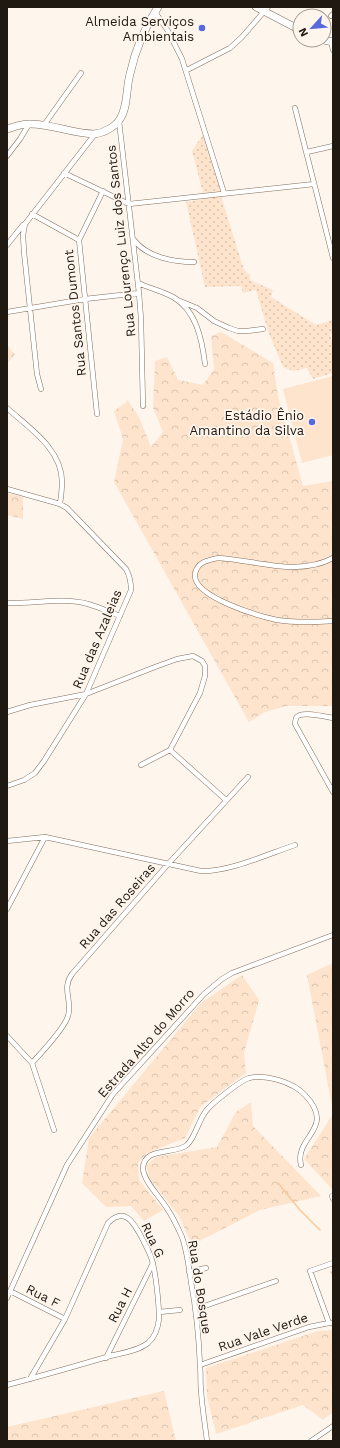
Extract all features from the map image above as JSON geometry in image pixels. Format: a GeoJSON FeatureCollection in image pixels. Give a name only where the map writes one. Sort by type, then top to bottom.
{"type":"FeatureCollection","features":[{"type":"Feature","properties":{"kind":"main road"},"geometry":{"type":"LineString","coordinates":[[256,7],[266,9],[292,25]]}},
{"type":"Feature","properties":{"kind":"main road"},"geometry":{"type":"LineString","coordinates":[[7,129],[29,124],[95,134],[110,128],[119,121],[123,113],[131,68],[145,31],[156,9]]}},
{"type":"Feature","properties":{"kind":"street"},"geometry":{"type":"LineString","coordinates":[[156,9],[187,70],[224,194]]}},
{"type":"Feature","properties":{"kind":"street"},"geometry":{"type":"LineString","coordinates":[[187,70],[230,48],[242,37],[266,9]]}},
{"type":"Feature","properties":{"kind":"street"},"geometry":{"type":"LineString","coordinates":[[44,126],[80,73]]}},
{"type":"Feature","properties":{"kind":"street"},"geometry":{"type":"LineString","coordinates":[[295,108],[314,184],[331,242],[333,258]]}},
{"type":"Feature","properties":{"kind":"street","name":"Rua Lourenço Luiz dos Santos"},"geometry":{"type":"LineString","coordinates":[[119,121],[139,293],[143,406]]}},
{"type":"Feature","properties":{"kind":"street"},"geometry":{"type":"LineString","coordinates":[[7,156],[29,124]]}},
{"type":"Feature","properties":{"kind":"street"},"geometry":{"type":"LineString","coordinates":[[7,245],[95,134]]}},
{"type":"Feature","properties":{"kind":"street"},"geometry":{"type":"LineString","coordinates":[[306,152],[333,146]]}},
{"type":"Feature","properties":{"kind":"street"},"geometry":{"type":"LineString","coordinates":[[64,173],[129,204],[314,184]]}},
{"type":"Feature","properties":{"kind":"street","name":"Rua Santos Dumont"},"geometry":{"type":"LineString","coordinates":[[97,414],[79,240],[103,191]]}},
{"type":"Feature","properties":{"kind":"street"},"geometry":{"type":"LineString","coordinates":[[32,214],[79,240]]}},
{"type":"Feature","properties":{"kind":"street"},"geometry":{"type":"LineString","coordinates":[[24,224],[24,252],[37,374],[42,389]]}},
{"type":"Feature","properties":{"kind":"street"},"geometry":{"type":"LineString","coordinates":[[133,238],[140,247],[151,253],[174,260],[194,262]]}},
{"type":"Feature","properties":{"kind":"street"},"geometry":{"type":"LineString","coordinates":[[138,284],[167,294],[197,308],[214,321],[229,328],[238,331],[263,329]]}},
{"type":"Feature","properties":{"kind":"street"},"geometry":{"type":"LineString","coordinates":[[7,312],[85,299],[139,293]]}},
{"type":"Feature","properties":{"kind":"street"},"geometry":{"type":"LineString","coordinates":[[178,300],[187,309],[195,322],[205,364]]}},
{"type":"Feature","properties":{"kind":"street"},"geometry":{"type":"LineString","coordinates":[[7,408],[52,451],[59,465],[62,476],[60,504]]}},
{"type":"Feature","properties":{"kind":"street","name":"Rua das Azaleias"},"geometry":{"type":"LineString","coordinates":[[7,489],[60,504],[67,508],[126,569],[130,575],[131,582],[131,590],[86,694],[35,773],[24,780],[7,786]]}},
{"type":"Feature","properties":{"kind":"street"},"geometry":{"type":"LineString","coordinates":[[333,558],[318,565],[304,567],[281,567],[218,558],[199,564],[195,579],[199,586],[210,595],[252,613],[279,620],[302,622],[333,621]]}},
{"type":"Feature","properties":{"kind":"street"},"geometry":{"type":"LineString","coordinates":[[7,603],[56,602],[88,604],[120,616]]}},
{"type":"Feature","properties":{"kind":"street"},"geometry":{"type":"LineString","coordinates":[[7,712],[30,705],[86,694],[170,662],[193,656],[198,658],[202,661],[206,670],[200,693],[170,750],[141,765]]}},
{"type":"Feature","properties":{"kind":"street"},"geometry":{"type":"LineString","coordinates":[[333,718],[304,714],[299,715],[296,718],[295,724],[333,792]]}},
{"type":"Feature","properties":{"kind":"street"},"geometry":{"type":"LineString","coordinates":[[170,750],[226,800]]}},
{"type":"Feature","properties":{"kind":"street","name":"Rua das Roseiras"},"geometry":{"type":"LineString","coordinates":[[32,1063],[62,1027],[68,1016],[68,980],[169,863],[248,777]]}},
{"type":"Feature","properties":{"kind":"street"},"geometry":{"type":"LineString","coordinates":[[7,908],[45,837]]}},
{"type":"Feature","properties":{"kind":"street"},"geometry":{"type":"LineString","coordinates":[[7,841],[45,837],[201,871],[212,871],[227,868],[295,845]]}},
{"type":"Feature","properties":{"kind":"street","name":"Estrada Alto do Morro"},"geometry":{"type":"LineString","coordinates":[[7,1298],[67,1165],[113,1094],[204,994],[222,979],[232,973],[333,935]]}},
{"type":"Feature","properties":{"kind":"street"},"geometry":{"type":"LineString","coordinates":[[7,1036],[32,1063],[54,1130]]}},
{"type":"Feature","properties":{"kind":"street","name":"Rua do Bosque"},"geometry":{"type":"LineString","coordinates":[[207,1441],[201,1391],[196,1309],[185,1249],[176,1225],[168,1210],[145,1176],[143,1170],[147,1159],[151,1155],[182,1148],[191,1139],[203,1115],[212,1105],[246,1080],[258,1077],[279,1081],[298,1089],[306,1095],[315,1110],[318,1117],[317,1123],[300,1152],[299,1158],[301,1165]]}},
{"type":"Feature","properties":{"kind":"street","name":"Rua G"},"geometry":{"type":"LineString","coordinates":[[7,1385],[30,1379],[106,1358],[135,1349],[148,1343],[158,1326],[159,1312],[153,1263],[150,1253],[132,1220],[123,1216],[112,1219],[104,1229],[65,1319],[30,1379]]}},
{"type":"Feature","properties":{"kind":"street","name":"Rua H"},"geometry":{"type":"LineString","coordinates":[[106,1358],[153,1263]]}},
{"type":"Feature","properties":{"kind":"street"},"geometry":{"type":"LineString","coordinates":[[331,1323],[310,1271],[333,1263]]}},
{"type":"Feature","properties":{"kind":"street"},"geometry":{"type":"LineString","coordinates":[[189,1272],[206,1268]]}},
{"type":"Feature","properties":{"kind":"street"},"geometry":{"type":"LineString","coordinates":[[196,1309],[276,1280]]}},
{"type":"Feature","properties":{"kind":"street","name":"Rua F"},"geometry":{"type":"LineString","coordinates":[[10,1291],[65,1319]]}},
{"type":"Feature","properties":{"kind":"street"},"geometry":{"type":"LineString","coordinates":[[159,1312],[180,1310]]}},
{"type":"Feature","properties":{"kind":"street","name":"Rua Vale Verde"},"geometry":{"type":"LineString","coordinates":[[200,1365],[309,1327],[331,1323]]}},
{"type":"Feature","properties":{"kind":"street"},"geometry":{"type":"LineString","coordinates":[[311,1441],[333,1426]]}},
{"type":"Feature","properties":{"kind":"green space"},"geometry":{"type":"Polygon","coordinates":[[[204,133],[221,191],[203,193],[192,151],[204,133]]]}},
{"type":"Feature","properties":{"kind":"green space"},"geometry":{"type":"Polygon","coordinates":[[[221,196],[244,270],[250,275],[250,280],[273,290],[271,297],[316,325],[333,320],[333,333],[330,334],[333,346],[333,373],[313,379],[307,368],[293,371],[283,367],[268,331],[256,290],[243,293],[241,286],[205,287],[186,202],[221,196]]]}},
{"type":"Feature","properties":{"kind":"green space"},"geometry":{"type":"Polygon","coordinates":[[[221,332],[273,363],[278,396],[303,486],[333,481],[333,706],[285,706],[263,713],[249,722],[114,482],[123,439],[114,411],[128,401],[139,417],[151,447],[163,432],[153,408],[155,361],[167,357],[178,380],[203,385],[214,369],[211,336],[221,332]]]}},
{"type":"Feature","properties":{"kind":"green space"},"geometry":{"type":"Polygon","coordinates":[[[7,345],[15,355],[7,363],[7,345]]]}},
{"type":"Feature","properties":{"kind":"green space","name":"Estádio Ênio Amantino da Silva"},"geometry":{"type":"Polygon","coordinates":[[[333,376],[333,455],[302,463],[283,389],[333,376]]]}},
{"type":"Feature","properties":{"kind":"green space"},"geometry":{"type":"Polygon","coordinates":[[[7,493],[23,497],[23,519],[7,515],[7,493]]]}},
{"type":"Feature","properties":{"kind":"green space"},"geometry":{"type":"Polygon","coordinates":[[[333,963],[333,1111],[307,975],[333,963]]]}},
{"type":"Feature","properties":{"kind":"green space"},"geometry":{"type":"Polygon","coordinates":[[[242,975],[259,1000],[244,1053],[246,1073],[200,1107],[185,1138],[147,1153],[138,1163],[139,1180],[163,1210],[144,1221],[131,1206],[106,1207],[82,1183],[89,1138],[201,1003],[242,975]]]}},
{"type":"Feature","properties":{"kind":"green space"},"geometry":{"type":"Polygon","coordinates":[[[251,1102],[253,1126],[321,1196],[260,1210],[192,1245],[179,1216],[150,1179],[146,1166],[156,1157],[217,1147],[236,1112],[251,1102]]]}},
{"type":"Feature","properties":{"kind":"green space"},"geometry":{"type":"Polygon","coordinates":[[[333,1114],[333,1190],[304,1159],[333,1114]]]}},
{"type":"Feature","properties":{"kind":"green space"},"geometry":{"type":"Polygon","coordinates":[[[333,1330],[333,1412],[323,1420],[303,1405],[216,1434],[207,1396],[206,1368],[318,1331],[333,1330]]]}},
{"type":"Feature","properties":{"kind":"green space"},"geometry":{"type":"Polygon","coordinates":[[[164,1391],[176,1441],[7,1441],[7,1427],[164,1391]]]}},
{"type":"Feature","properties":{"kind":"waterway"},"geometry":{"type":"LineString","coordinates":[[278,1183],[300,1210],[320,1230]]}},
{"type":"Feature","properties":{"kind":"place","name":"Almeida Serviços Ambientais"},"geometry":{"type":"Point","coordinates":[202,28]}},
{"type":"Feature","properties":{"kind":"place","name":"Estádio Ênio Amantino da Silva"},"geometry":{"type":"Point","coordinates":[312,422]}}]}
